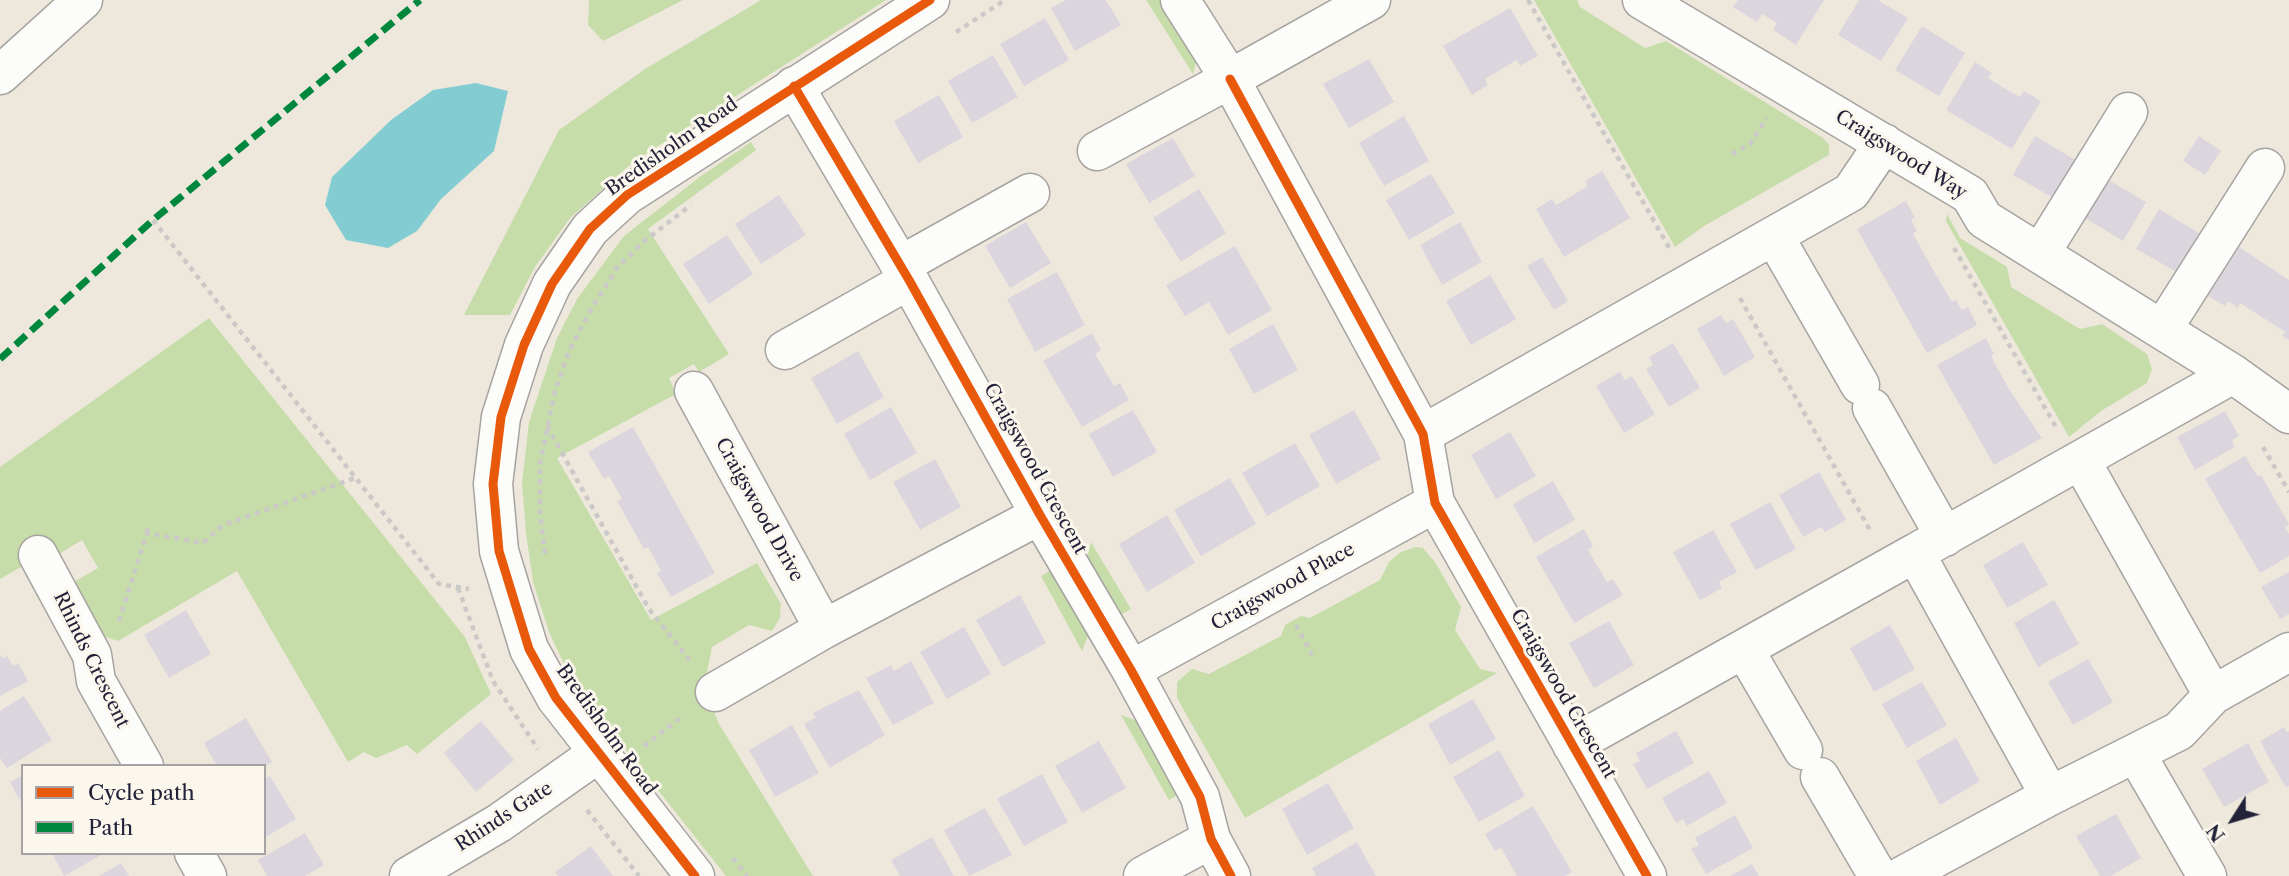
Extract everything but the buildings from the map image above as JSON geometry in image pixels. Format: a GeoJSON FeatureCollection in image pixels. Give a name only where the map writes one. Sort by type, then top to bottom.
{"type":"FeatureCollection","features":[{"type":"Feature","properties":{"kind":"main road"},"geometry":{"type":"LineString","coordinates":[[0,75],[83,0]]}},
{"type":"Feature","properties":{"kind":"main road","name":"Bredisholm Road"},"geometry":{"type":"LineString","coordinates":[[695,876],[597,754],[556,698],[529,649],[499,551],[493,484],[501,417],[524,345],[552,284],[590,229],[626,195],[930,0]]}},
{"type":"Feature","properties":{"kind":"main road"},"geometry":{"type":"LineString","coordinates":[[1180,0],[1230,79]]}},
{"type":"Feature","properties":{"kind":"main road"},"geometry":{"type":"LineString","coordinates":[[1097,151],[1371,0]]}},
{"type":"Feature","properties":{"kind":"main road","name":"Craigswood Way"},"geometry":{"type":"LineString","coordinates":[[1642,0],[1970,195],[1984,219],[2233,374],[2289,414]]}},
{"type":"Feature","properties":{"kind":"main road","name":"Craigswood Crescent"},"geometry":{"type":"LineString","coordinates":[[1230,79],[1423,435],[1435,503],[1647,876]]}},
{"type":"Feature","properties":{"kind":"main road","name":"Craigswood Crescent"},"geometry":{"type":"LineString","coordinates":[[794,86],[905,272],[1040,515],[1131,670],[1200,797],[1211,839],[1231,876]]}},
{"type":"Feature","properties":{"kind":"main road"},"geometry":{"type":"LineString","coordinates":[[2040,254],[2128,112]]}},
{"type":"Feature","properties":{"kind":"main road"},"geometry":{"type":"LineString","coordinates":[[1423,435],[1851,192],[1884,143]]}},
{"type":"Feature","properties":{"kind":"main road"},"geometry":{"type":"LineString","coordinates":[[2162,330],[2265,168]]}},
{"type":"Feature","properties":{"kind":"main road"},"geometry":{"type":"LineString","coordinates":[[785,349],[1030,193]]}},
{"type":"Feature","properties":{"kind":"main road"},"geometry":{"type":"LineString","coordinates":[[1774,236],[1866,397],[1917,552],[2050,796]]}},
{"type":"Feature","properties":{"kind":"main road","name":"Craigswood Crescent"},"geometry":{"type":"LineString","coordinates":[[1572,745],[2233,374]]}},
{"type":"Feature","properties":{"kind":"main road","name":"Craigswood Drive"},"geometry":{"type":"LineString","coordinates":[[694,391],[824,629]]}},
{"type":"Feature","properties":{"kind":"main road"},"geometry":{"type":"LineString","coordinates":[[2079,462],[2213,695]]}},
{"type":"Feature","properties":{"kind":"main road","name":"Craigswood Place"},"geometry":{"type":"LineString","coordinates":[[1131,670],[1435,503]]}},
{"type":"Feature","properties":{"kind":"main road"},"geometry":{"type":"LineString","coordinates":[[715,692],[824,629],[1040,515]]}},
{"type":"Feature","properties":{"kind":"main road","name":"Rhinds Crescent"},"geometry":{"type":"LineString","coordinates":[[38,555],[92,655],[96,681],[143,764]]}},
{"type":"Feature","properties":{"kind":"main road"},"geometry":{"type":"LineString","coordinates":[[1744,649],[1878,876]]}},
{"type":"Feature","properties":{"kind":"main road"},"geometry":{"type":"LineString","coordinates":[[1902,876],[2050,796],[2179,731],[2213,695],[2289,652]]}},
{"type":"Feature","properties":{"kind":"main road","name":"Rhinds Gate"},"geometry":{"type":"LineString","coordinates":[[409,876],[499,823],[597,754]]}},
{"type":"Feature","properties":{"kind":"main road"},"geometry":{"type":"LineString","coordinates":[[2136,754],[2207,876]]}},
{"type":"Feature","properties":{"kind":"main road"},"geometry":{"type":"LineString","coordinates":[[1143,876],[1211,839]]}},
{"type":"Feature","properties":{"kind":"main road"},"geometry":{"type":"LineString","coordinates":[[195,855],[207,876]]}},
{"type":"Feature","properties":{"kind":"path"},"geometry":{"type":"LineString","coordinates":[[953,34],[1005,0]]}},
{"type":"Feature","properties":{"kind":"path"},"geometry":{"type":"LineString","coordinates":[[1528,0],[1706,276],[1917,552]]}},
{"type":"Feature","properties":{"kind":"path"},"geometry":{"type":"LineString","coordinates":[[1732,154],[1750,144],[1787,85]]}},
{"type":"Feature","properties":{"kind":"path"},"geometry":{"type":"LineString","coordinates":[[545,557],[540,513],[540,464],[546,425],[569,351],[617,268],[643,242],[693,204]]}},
{"type":"Feature","properties":{"kind":"path"},"geometry":{"type":"LineString","coordinates":[[153,220],[439,584],[511,597]]}},
{"type":"Feature","properties":{"kind":"path"},"geometry":{"type":"LineString","coordinates":[[1952,245],[2079,462]]}},
{"type":"Feature","properties":{"kind":"path"},"geometry":{"type":"LineString","coordinates":[[546,425],[649,609],[715,692],[643,747],[636,737]]}},
{"type":"Feature","properties":{"kind":"path"},"geometry":{"type":"LineString","coordinates":[[147,533],[203,543],[223,526],[355,478]]}},
{"type":"Feature","properties":{"kind":"path"},"geometry":{"type":"LineString","coordinates":[[92,655],[113,641],[149,524]]}},
{"type":"Feature","properties":{"kind":"green space"},"geometry":{"type":"Polygon","coordinates":[[[589,0],[683,0],[603,41],[588,25],[589,0]]]}},
{"type":"Feature","properties":{"kind":"green space"},"geometry":{"type":"Polygon","coordinates":[[[761,0],[886,0],[633,162],[570,218],[535,267],[510,315],[464,315],[559,130],[645,69],[761,0]]]}},
{"type":"Feature","properties":{"kind":"green space"},"geometry":{"type":"Polygon","coordinates":[[[1146,0],[1163,0],[1198,55],[1193,74],[1146,0]]]}},
{"type":"Feature","properties":{"kind":"green space"},"geometry":{"type":"Polygon","coordinates":[[[1534,0],[1577,0],[1580,7],[1645,48],[1666,41],[1823,138],[1829,145],[1829,155],[1704,226],[1675,247],[1534,0]]]}},
{"type":"Feature","properties":{"kind":"green space"},"geometry":{"type":"Polygon","coordinates":[[[751,142],[756,150],[648,229],[729,354],[699,372],[694,364],[669,378],[676,394],[557,458],[651,620],[757,563],[781,604],[780,618],[772,631],[749,625],[712,647],[704,688],[719,724],[813,876],[726,876],[573,683],[549,632],[533,582],[526,533],[522,483],[529,422],[557,338],[577,299],[624,236],[701,176],[751,142]]]}},
{"type":"Feature","properties":{"kind":"green space"},"geometry":{"type":"Polygon","coordinates":[[[1947,214],[1960,238],[2007,267],[2011,287],[2080,329],[2102,324],[2147,354],[2152,369],[2147,383],[2101,411],[2069,437],[1946,221],[1947,214]]]}},
{"type":"Feature","properties":{"kind":"green space"},"geometry":{"type":"Polygon","coordinates":[[[209,318],[465,637],[491,694],[417,754],[407,745],[376,758],[364,752],[348,762],[237,571],[118,641],[103,636],[72,583],[98,568],[82,540],[56,556],[30,562],[0,579],[0,467],[209,318]]]}},
{"type":"Feature","properties":{"kind":"green space"},"geometry":{"type":"Polygon","coordinates":[[[1091,542],[1131,609],[1117,617],[1086,562],[1091,542]]]}},
{"type":"Feature","properties":{"kind":"green space"},"geometry":{"type":"Polygon","coordinates":[[[1416,547],[1423,548],[1435,562],[1461,607],[1455,630],[1480,669],[1497,673],[1245,818],[1177,698],[1177,682],[1192,669],[1209,674],[1281,636],[1285,625],[1301,616],[1310,618],[1380,580],[1389,562],[1401,552],[1416,547]]]}},
{"type":"Feature","properties":{"kind":"green space"},"geometry":{"type":"Polygon","coordinates":[[[1053,569],[1089,633],[1082,651],[1041,576],[1053,569]]]}},
{"type":"Feature","properties":{"kind":"green space"},"geometry":{"type":"Polygon","coordinates":[[[1121,715],[1140,722],[1181,793],[1169,800],[1121,715]]]}},
{"type":"Feature","properties":{"kind":"water"},"geometry":{"type":"Polygon","coordinates":[[[476,83],[508,91],[494,151],[441,199],[417,231],[388,248],[346,240],[325,205],[332,177],[391,120],[433,90],[476,83]]]}},
{"type":"Feature","properties":{"kind":"marked path"},"geometry":{"type":"LineString","coordinates":[[0,359],[153,220],[420,0]]}},
{"type":"Feature","properties":{"kind":"cycle path"},"geometry":{"type":"LineString","coordinates":[[695,876],[556,698],[529,649],[499,551],[493,484],[501,417],[524,345],[552,284],[590,229],[627,195],[930,0]]}},
{"type":"Feature","properties":{"kind":"cycle path"},"geometry":{"type":"LineString","coordinates":[[1230,79],[1423,434],[1435,503],[1647,876]]}},
{"type":"Feature","properties":{"kind":"cycle path"},"geometry":{"type":"LineString","coordinates":[[794,86],[909,280],[1040,515],[1131,670],[1200,797],[1211,839],[1231,876]]}}]}
